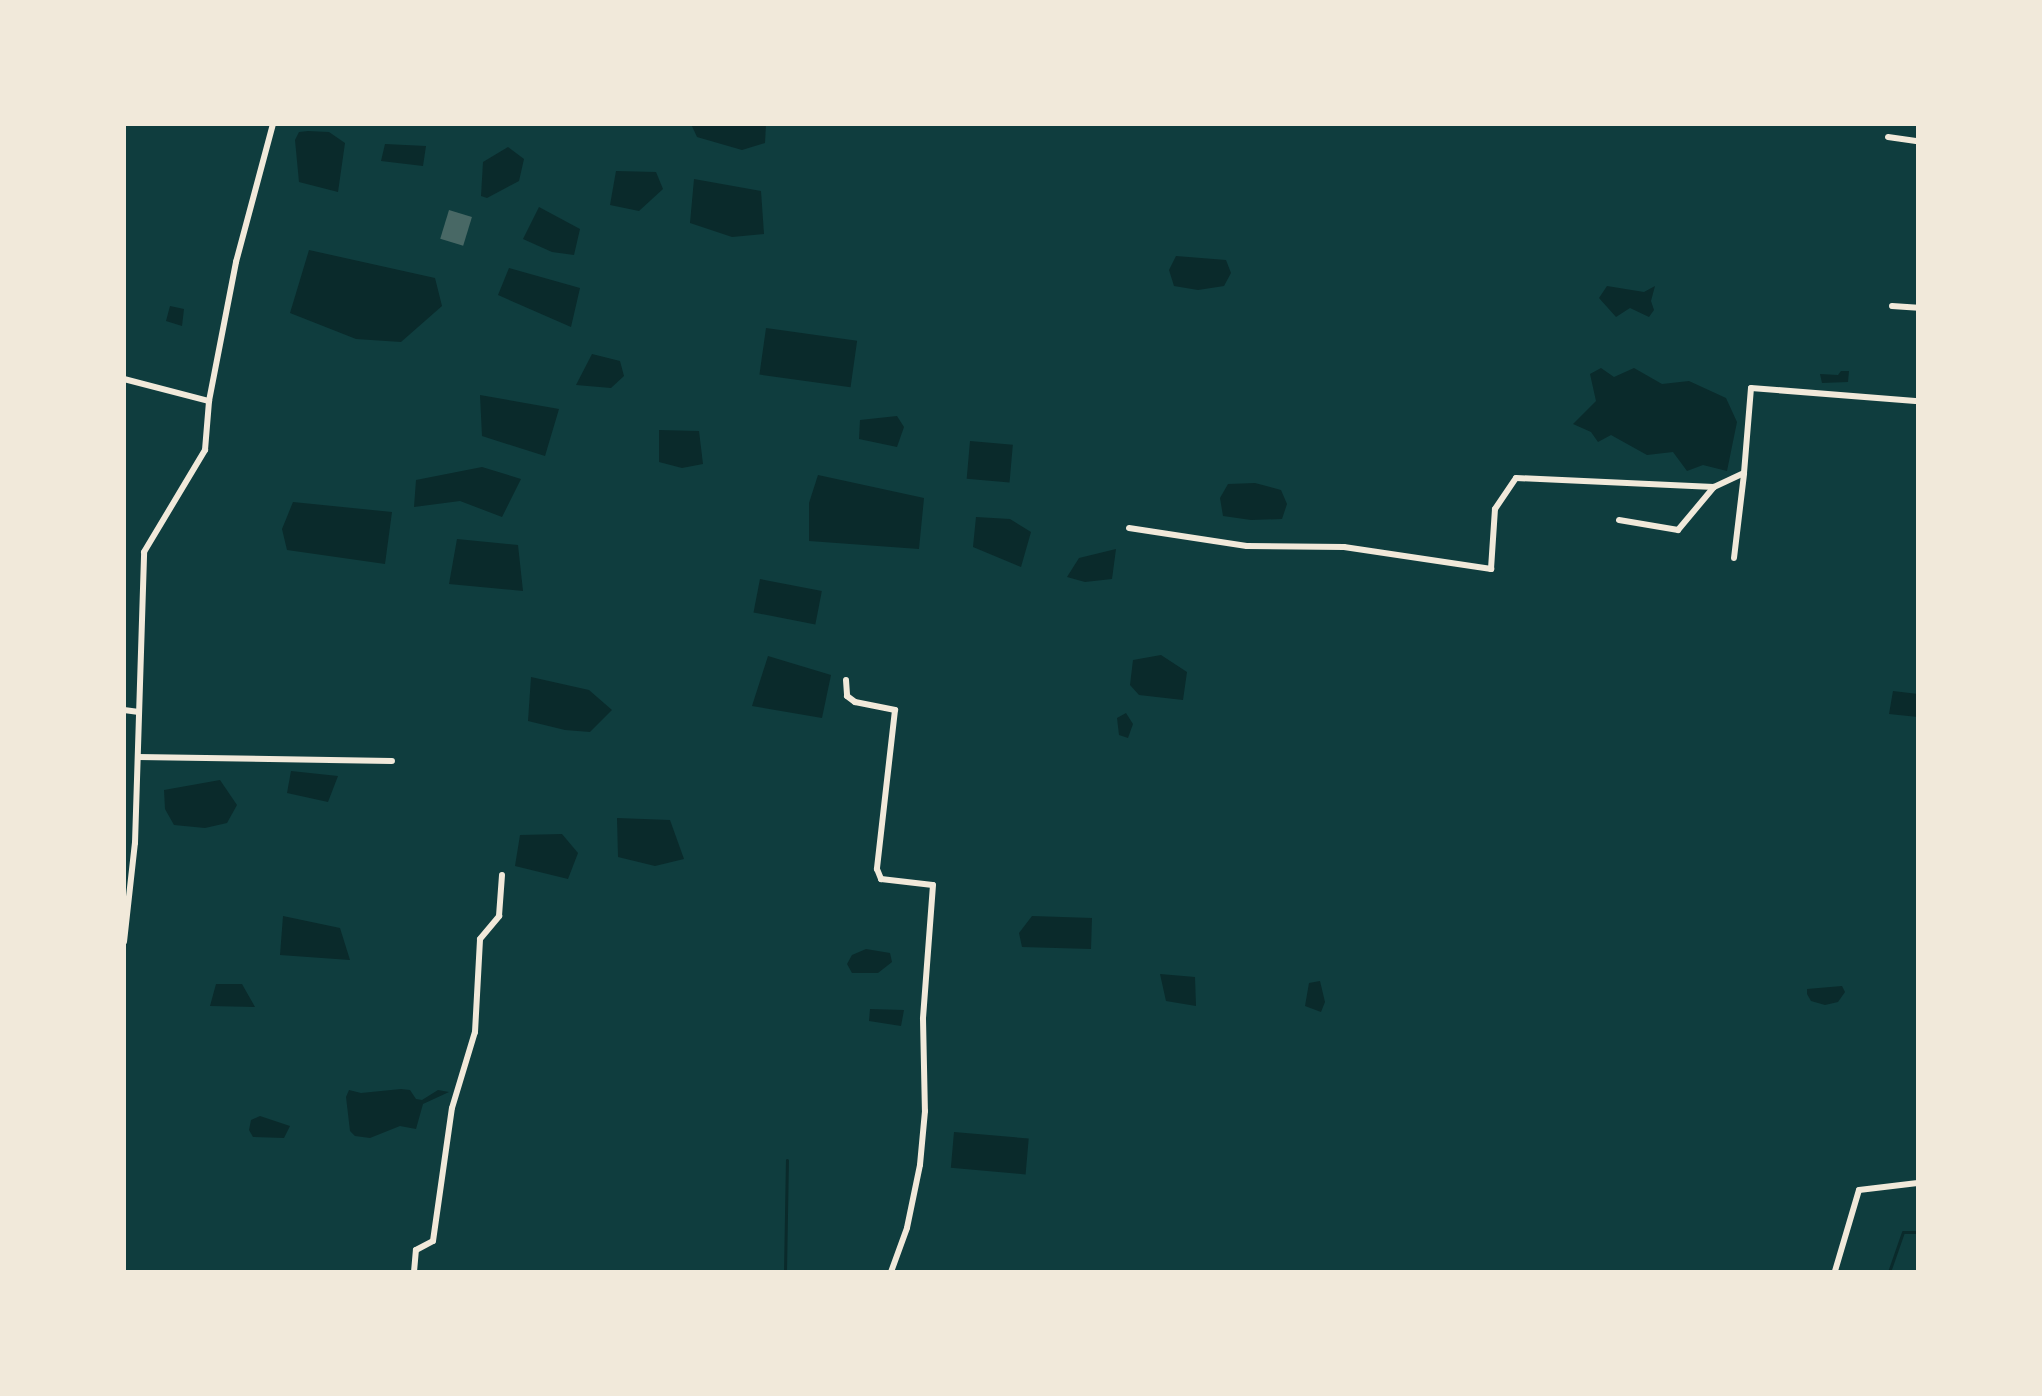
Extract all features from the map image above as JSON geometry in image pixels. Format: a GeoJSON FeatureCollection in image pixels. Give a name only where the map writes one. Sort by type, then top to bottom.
{"type":"FeatureCollection","features":[{"type":"Feature","properties":{"kind":"street"},"geometry":{"type":"LineString","coordinates":[[124,942],[135,843],[144,552],[205,450],[209,401],[236,262],[273,124]]}},
{"type":"Feature","properties":{"kind":"street"},"geometry":{"type":"LineString","coordinates":[[1888,137],[1918,141]]}},
{"type":"Feature","properties":{"kind":"street"},"geometry":{"type":"LineString","coordinates":[[1892,306],[1918,308]]}},
{"type":"Feature","properties":{"kind":"street"},"geometry":{"type":"LineString","coordinates":[[124,379],[209,401]]}},
{"type":"Feature","properties":{"kind":"street"},"geometry":{"type":"LineString","coordinates":[[1734,558],[1751,388],[1918,401]]}},
{"type":"Feature","properties":{"kind":"street"},"geometry":{"type":"LineString","coordinates":[[1619,520],[1678,530],[1714,487],[1744,473]]}},
{"type":"Feature","properties":{"kind":"street"},"geometry":{"type":"LineString","coordinates":[[1129,528],[1247,546],[1344,547],[1491,569],[1495,509],[1516,478],[1714,487]]}},
{"type":"Feature","properties":{"kind":"street"},"geometry":{"type":"LineString","coordinates":[[846,680],[847,696],[855,702],[895,710],[877,869],[881,879],[933,885],[923,1019],[925,1111],[920,1165],[914,1182],[907,1228],[891,1272]]}},
{"type":"Feature","properties":{"kind":"street"},"geometry":{"type":"LineString","coordinates":[[124,710],[139,712]]}},
{"type":"Feature","properties":{"kind":"street"},"geometry":{"type":"LineString","coordinates":[[138,757],[392,761]]}},
{"type":"Feature","properties":{"kind":"street"},"geometry":{"type":"LineString","coordinates":[[414,1272],[416,1250],[433,1241],[452,1108],[475,1032],[480,939],[499,916],[502,875]]}},
{"type":"Feature","properties":{"kind":"street"},"geometry":{"type":"LineString","coordinates":[[1835,1271],[1859,1190],[1918,1183]]}},
{"type":"Feature","properties":{"kind":"water"},"geometry":{"type":"Polygon","coordinates":[[[691,124],[766,124],[765,143],[742,150],[697,137],[691,124]]]}},
{"type":"Feature","properties":{"kind":"water"},"geometry":{"type":"Polygon","coordinates":[[[299,132],[329,132],[345,143],[338,192],[299,182],[295,140],[299,132]]]}},
{"type":"Feature","properties":{"kind":"water"},"geometry":{"type":"Polygon","coordinates":[[[385,144],[426,146],[423,166],[381,161],[385,144]]]}},
{"type":"Feature","properties":{"kind":"water"},"geometry":{"type":"Polygon","coordinates":[[[508,147],[524,159],[519,181],[487,198],[481,196],[483,162],[508,147]]]}},
{"type":"Feature","properties":{"kind":"water"},"geometry":{"type":"Polygon","coordinates":[[[616,171],[656,172],[663,189],[639,211],[610,205],[616,171]]]}},
{"type":"Feature","properties":{"kind":"water"},"geometry":{"type":"Polygon","coordinates":[[[694,179],[761,191],[764,234],[732,237],[690,223],[694,179]]]}},
{"type":"Feature","properties":{"kind":"water"},"geometry":{"type":"Polygon","coordinates":[[[539,207],[580,229],[574,255],[552,252],[523,239],[539,207]]]}},
{"type":"Feature","properties":{"kind":"water"},"geometry":{"type":"Polygon","coordinates":[[[309,250],[435,278],[442,306],[401,342],[356,339],[290,313],[309,250]]]}},
{"type":"Feature","properties":{"kind":"water"},"geometry":{"type":"Polygon","coordinates":[[[1176,256],[1226,260],[1231,273],[1224,286],[1198,290],[1174,286],[1169,270],[1176,256]]]}},
{"type":"Feature","properties":{"kind":"water"},"geometry":{"type":"Polygon","coordinates":[[[509,268],[580,288],[571,327],[498,295],[509,268]]]}},
{"type":"Feature","properties":{"kind":"water"},"geometry":{"type":"Polygon","coordinates":[[[1607,286],[1644,292],[1655,286],[1651,301],[1654,310],[1649,317],[1630,308],[1616,317],[1599,298],[1607,286]]]}},
{"type":"Feature","properties":{"kind":"water"},"geometry":{"type":"Polygon","coordinates":[[[170,306],[184,309],[182,326],[166,321],[170,306]]]}},
{"type":"Feature","properties":{"kind":"water"},"geometry":{"type":"Polygon","coordinates":[[[766,328],[857,341],[851,387],[759,375],[766,328]]]}},
{"type":"Feature","properties":{"kind":"water"},"geometry":{"type":"Polygon","coordinates":[[[592,354],[620,361],[624,376],[611,388],[576,385],[592,354]]]}},
{"type":"Feature","properties":{"kind":"water"},"geometry":{"type":"Polygon","coordinates":[[[1601,368],[1614,377],[1634,368],[1662,384],[1689,381],[1726,398],[1737,422],[1727,471],[1703,465],[1687,471],[1673,452],[1647,455],[1611,435],[1598,442],[1591,432],[1573,424],[1596,401],[1590,374],[1601,368]]]}},
{"type":"Feature","properties":{"kind":"water"},"geometry":{"type":"Polygon","coordinates":[[[1841,371],[1849,371],[1848,382],[1822,383],[1820,374],[1838,375],[1841,371]]]}},
{"type":"Feature","properties":{"kind":"water"},"geometry":{"type":"Polygon","coordinates":[[[480,395],[559,409],[545,456],[482,436],[480,395]]]}},
{"type":"Feature","properties":{"kind":"water"},"geometry":{"type":"Polygon","coordinates":[[[897,416],[904,427],[897,447],[859,439],[860,420],[897,416]]]}},
{"type":"Feature","properties":{"kind":"water"},"geometry":{"type":"Polygon","coordinates":[[[659,430],[699,431],[703,464],[682,468],[659,462],[659,430]]]}},
{"type":"Feature","properties":{"kind":"water"},"geometry":{"type":"Polygon","coordinates":[[[970,441],[1013,445],[1010,483],[967,479],[970,441]]]}},
{"type":"Feature","properties":{"kind":"water"},"geometry":{"type":"Polygon","coordinates":[[[482,467],[521,479],[502,517],[460,501],[414,507],[416,480],[482,467]]]}},
{"type":"Feature","properties":{"kind":"water"},"geometry":{"type":"Polygon","coordinates":[[[818,475],[924,498],[919,549],[809,541],[809,503],[818,475]]]}},
{"type":"Feature","properties":{"kind":"water"},"geometry":{"type":"Polygon","coordinates":[[[1255,483],[1281,490],[1287,504],[1282,519],[1251,520],[1223,516],[1220,498],[1228,484],[1255,483]]]}},
{"type":"Feature","properties":{"kind":"water"},"geometry":{"type":"Polygon","coordinates":[[[293,502],[392,512],[385,564],[287,550],[282,529],[293,502]]]}},
{"type":"Feature","properties":{"kind":"water"},"geometry":{"type":"Polygon","coordinates":[[[976,517],[1010,519],[1031,532],[1021,567],[973,547],[976,517]]]}},
{"type":"Feature","properties":{"kind":"water"},"geometry":{"type":"Polygon","coordinates":[[[457,539],[518,545],[523,591],[449,584],[457,539]]]}},
{"type":"Feature","properties":{"kind":"water"},"geometry":{"type":"Polygon","coordinates":[[[1116,549],[1112,579],[1085,582],[1067,577],[1079,558],[1116,549]]]}},
{"type":"Feature","properties":{"kind":"water"},"geometry":{"type":"Polygon","coordinates":[[[760,579],[822,591],[815,624],[754,612],[760,579]]]}},
{"type":"Feature","properties":{"kind":"water"},"geometry":{"type":"Polygon","coordinates":[[[1161,655],[1187,672],[1183,700],[1139,695],[1130,685],[1133,660],[1161,655]]]}},
{"type":"Feature","properties":{"kind":"water"},"geometry":{"type":"Polygon","coordinates":[[[768,656],[831,675],[822,718],[752,706],[768,656]]]}},
{"type":"Feature","properties":{"kind":"water"},"geometry":{"type":"Polygon","coordinates":[[[531,677],[589,690],[612,710],[590,732],[528,721],[531,677]]]}},
{"type":"Feature","properties":{"kind":"water"},"geometry":{"type":"Polygon","coordinates":[[[1893,691],[1918,694],[1918,717],[1889,714],[1893,691]]]}},
{"type":"Feature","properties":{"kind":"water"},"geometry":{"type":"Polygon","coordinates":[[[1126,713],[1133,724],[1128,738],[1119,735],[1117,718],[1126,713]]]}},
{"type":"Feature","properties":{"kind":"water"},"geometry":{"type":"Polygon","coordinates":[[[291,771],[338,776],[328,802],[287,793],[291,771]]]}},
{"type":"Feature","properties":{"kind":"water"},"geometry":{"type":"Polygon","coordinates":[[[220,780],[237,805],[227,823],[205,828],[174,825],[165,809],[164,790],[220,780]]]}},
{"type":"Feature","properties":{"kind":"water"},"geometry":{"type":"Polygon","coordinates":[[[617,818],[670,820],[684,859],[655,866],[618,857],[617,818]]]}},
{"type":"Feature","properties":{"kind":"water"},"geometry":{"type":"Polygon","coordinates":[[[562,834],[578,853],[568,879],[515,866],[520,835],[562,834]]]}},
{"type":"Feature","properties":{"kind":"water"},"geometry":{"type":"Polygon","coordinates":[[[283,916],[340,928],[350,960],[280,955],[283,916]]]}},
{"type":"Feature","properties":{"kind":"water"},"geometry":{"type":"Polygon","coordinates":[[[1032,916],[1092,918],[1091,949],[1022,947],[1019,933],[1032,916]]]}},
{"type":"Feature","properties":{"kind":"water"},"geometry":{"type":"Polygon","coordinates":[[[866,949],[890,953],[892,962],[878,973],[852,973],[847,964],[852,955],[866,949]]]}},
{"type":"Feature","properties":{"kind":"water"},"geometry":{"type":"Polygon","coordinates":[[[1160,974],[1195,977],[1196,1006],[1166,1001],[1160,974]]]}},
{"type":"Feature","properties":{"kind":"water"},"geometry":{"type":"Polygon","coordinates":[[[1320,981],[1325,1002],[1321,1012],[1305,1006],[1309,983],[1320,981]]]}},
{"type":"Feature","properties":{"kind":"water"},"geometry":{"type":"Polygon","coordinates":[[[216,984],[242,984],[255,1007],[210,1006],[216,984]]]}},
{"type":"Feature","properties":{"kind":"water"},"geometry":{"type":"Polygon","coordinates":[[[1842,986],[1845,992],[1838,1002],[1825,1005],[1811,1001],[1807,994],[1807,989],[1842,986]]]}},
{"type":"Feature","properties":{"kind":"water"},"geometry":{"type":"Polygon","coordinates":[[[870,1009],[904,1010],[901,1026],[869,1021],[870,1009]]]}},
{"type":"Feature","properties":{"kind":"water"},"geometry":{"type":"Polygon","coordinates":[[[349,1090],[361,1093],[410,1090],[416,1099],[422,1100],[438,1090],[449,1092],[423,1104],[416,1129],[400,1126],[370,1138],[355,1136],[350,1131],[346,1097],[349,1090]]]}},
{"type":"Feature","properties":{"kind":"water"},"geometry":{"type":"Polygon","coordinates":[[[260,1116],[290,1126],[284,1138],[253,1137],[249,1130],[251,1120],[260,1116]]]}},
{"type":"Feature","properties":{"kind":"water"},"geometry":{"type":"Polygon","coordinates":[[[954,1132],[1029,1139],[1026,1174],[951,1168],[954,1132]]]}},
{"type":"Feature","properties":{"kind":"building"},"geometry":{"type":"Polygon","coordinates":[[[449,210],[472,217],[463,246],[440,239],[449,210]]]}},
{"type":"Feature","properties":{"kind":"waterway"},"geometry":{"type":"LineString","coordinates":[[785,1272],[787,1160]]}},
{"type":"Feature","properties":{"kind":"waterway"},"geometry":{"type":"LineString","coordinates":[[1889,1272],[1903,1232],[1918,1232]]}}]}
